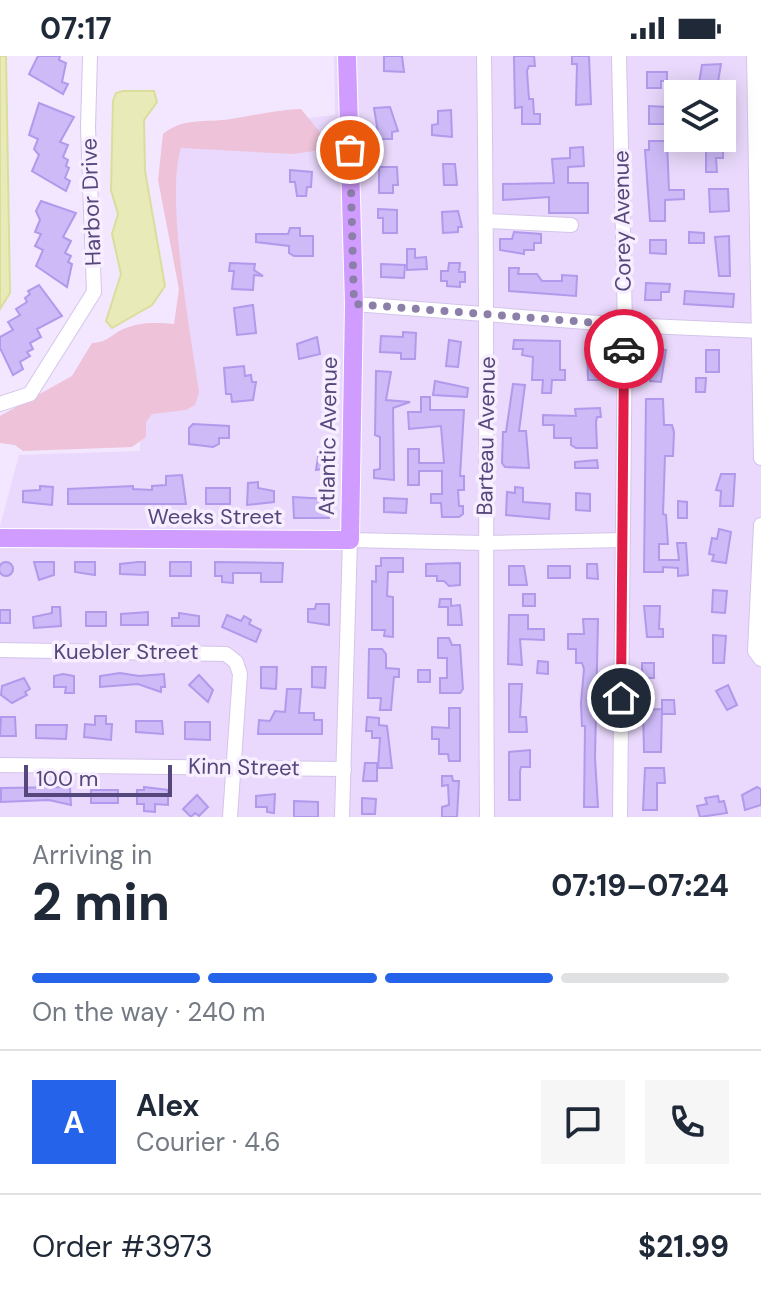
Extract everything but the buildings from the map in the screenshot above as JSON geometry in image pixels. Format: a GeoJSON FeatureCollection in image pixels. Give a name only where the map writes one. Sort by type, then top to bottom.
{"type":"FeatureCollection","features":[{"type":"Feature","properties":{"kind":"main road","name":"Atlantic Avenue"},"geometry":{"type":"LineString","coordinates":[[347,56],[354,304],[350,540]]}},
{"type":"Feature","properties":{"kind":"main road","name":"Weeks Street"},"geometry":{"type":"LineString","coordinates":[[0,538],[350,540]]}},
{"type":"Feature","properties":{"kind":"street","name":"Harbor Drive"},"geometry":{"type":"LineString","coordinates":[[0,404],[30,394],[94,292],[88,127],[90,56]]}},
{"type":"Feature","properties":{"kind":"street","name":"Barteau Avenue"},"geometry":{"type":"LineString","coordinates":[[484,56],[488,314],[484,543],[487,817]]}},
{"type":"Feature","properties":{"kind":"street","name":"Corey Avenue"},"geometry":{"type":"LineString","coordinates":[[619,56],[625,325],[620,817]]}},
{"type":"Feature","properties":{"kind":"street"},"geometry":{"type":"LineString","coordinates":[[754,56],[759,174],[761,458]]}},
{"type":"Feature","properties":{"kind":"street"},"geometry":{"type":"LineString","coordinates":[[487,221],[571,225]]}},
{"type":"Feature","properties":{"kind":"street"},"geometry":{"type":"LineString","coordinates":[[354,304],[625,325],[760,331]]}},
{"type":"Feature","properties":{"kind":"street"},"geometry":{"type":"LineString","coordinates":[[761,525],[755,651],[761,659]]}},
{"type":"Feature","properties":{"kind":"street","name":"Weeks Street"},"geometry":{"type":"LineString","coordinates":[[350,540],[484,543],[622,540]]}},
{"type":"Feature","properties":{"kind":"street","name":"Atlantic Avenue"},"geometry":{"type":"LineString","coordinates":[[342,817],[350,540]]}},
{"type":"Feature","properties":{"kind":"street","name":"Kuebler Street"},"geometry":{"type":"LineString","coordinates":[[0,650],[226,654],[236,662],[240,674],[233,766]]}},
{"type":"Feature","properties":{"kind":"street","name":"Kinn Street"},"geometry":{"type":"LineString","coordinates":[[0,765],[344,769]]}},
{"type":"Feature","properties":{"kind":"street"},"geometry":{"type":"LineString","coordinates":[[230,817],[233,766]]}},
{"type":"Feature","properties":{"kind":"shaded area"},"geometry":{"type":"Polygon","coordinates":[[[0,56],[6,56],[10,293],[0,309],[0,56]]]}},
{"type":"Feature","properties":{"kind":"shaded area"},"geometry":{"type":"Polygon","coordinates":[[[334,56],[761,56],[761,817],[0,817],[0,526],[19,455],[140,451],[140,404],[195,404],[161,163],[167,134],[335,115],[334,56]]]}},
{"type":"Feature","properties":{"kind":"shaded area"},"geometry":{"type":"Polygon","coordinates":[[[154,91],[157,102],[144,120],[145,171],[165,286],[152,305],[112,328],[106,321],[121,274],[112,234],[118,214],[111,190],[113,101],[116,93],[154,91]]]}},
{"type":"Feature","properties":{"kind":"shaded area"},"geometry":{"type":"Polygon","coordinates":[[[301,109],[323,136],[321,150],[293,154],[181,148],[176,199],[199,392],[195,405],[186,410],[152,414],[146,422],[146,437],[132,447],[23,451],[15,445],[0,443],[0,416],[72,376],[92,343],[134,325],[174,324],[179,289],[158,180],[163,134],[187,123],[301,109]]]}},
{"type":"Feature","properties":{"kind":"way so far"},"geometry":{"type":"LineString","coordinates":[[350,150],[354,304],[625,325],[624,349]]}},
{"type":"Feature","properties":{"kind":"route"},"geometry":{"type":"LineString","coordinates":[[621,698],[624,349]]}}]}
